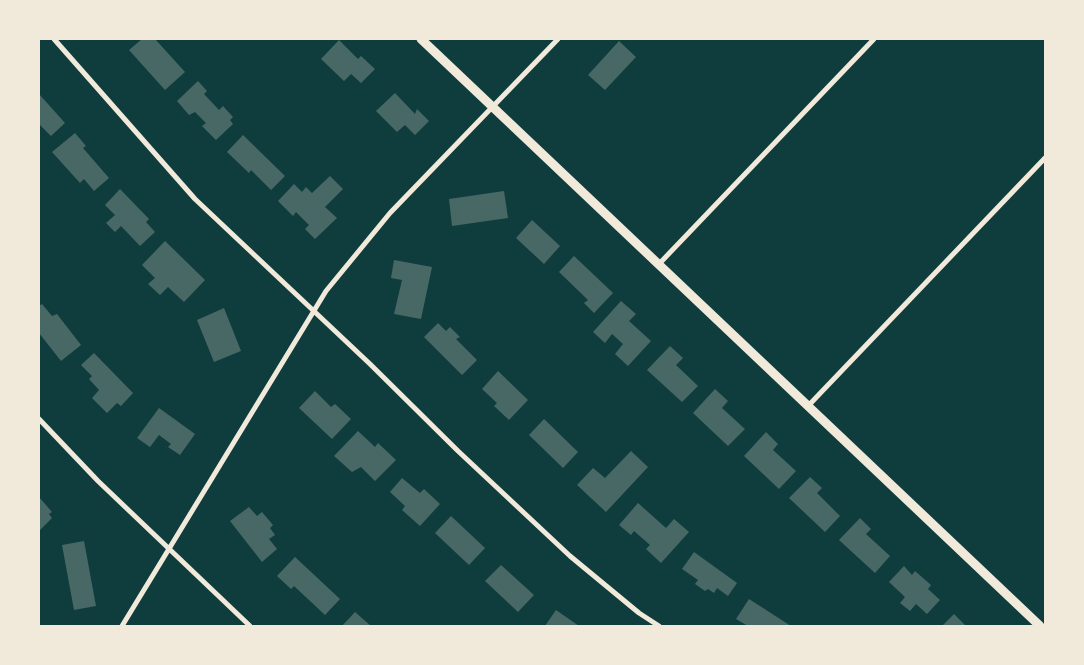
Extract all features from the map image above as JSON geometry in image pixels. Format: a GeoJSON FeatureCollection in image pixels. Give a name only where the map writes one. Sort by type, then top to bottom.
{"type":"FeatureCollection","features":[{"type":"Feature","properties":{"kind":"street"},"geometry":{"type":"LineString","coordinates":[[54,39],[195,199],[570,556],[639,613],[659,626]]}},
{"type":"Feature","properties":{"kind":"street"},"geometry":{"type":"LineString","coordinates":[[420,39],[1040,626]]}},
{"type":"Feature","properties":{"kind":"street"},"geometry":{"type":"LineString","coordinates":[[122,626],[313,311],[353,257],[390,213],[558,39]]}},
{"type":"Feature","properties":{"kind":"street"},"geometry":{"type":"LineString","coordinates":[[658,264],[874,39]]}},
{"type":"Feature","properties":{"kind":"street"},"geometry":{"type":"LineString","coordinates":[[808,406],[1045,158]]}},
{"type":"Feature","properties":{"kind":"street"},"geometry":{"type":"LineString","coordinates":[[39,418],[98,481],[250,626]]}},
{"type":"Feature","properties":{"kind":"building"},"geometry":{"type":"Polygon","coordinates":[[[142,39],[155,39],[185,72],[165,90],[129,50],[142,39]]]}},
{"type":"Feature","properties":{"kind":"building"},"geometry":{"type":"Polygon","coordinates":[[[339,40],[358,59],[361,56],[375,69],[361,83],[351,74],[344,81],[321,59],[339,40]]]}},
{"type":"Feature","properties":{"kind":"building"},"geometry":{"type":"Polygon","coordinates":[[[619,41],[636,57],[605,90],[588,75],[619,41]]]}},
{"type":"Feature","properties":{"kind":"building"},"geometry":{"type":"Polygon","coordinates":[[[198,81],[207,91],[204,94],[219,110],[223,106],[233,117],[230,120],[233,124],[216,140],[202,126],[206,123],[195,112],[189,115],[177,101],[198,81]]]}},
{"type":"Feature","properties":{"kind":"building"},"geometry":{"type":"Polygon","coordinates":[[[395,93],[415,114],[417,109],[429,121],[415,135],[405,125],[397,132],[376,111],[395,93]]]}},
{"type":"Feature","properties":{"kind":"building"},"geometry":{"type":"Polygon","coordinates":[[[39,94],[65,123],[51,136],[39,124],[39,94]]]}},
{"type":"Feature","properties":{"kind":"building"},"geometry":{"type":"Polygon","coordinates":[[[75,133],[86,146],[83,148],[109,178],[94,191],[84,179],[80,183],[52,152],[75,133]]]}},
{"type":"Feature","properties":{"kind":"building"},"geometry":{"type":"Polygon","coordinates":[[[243,135],[285,176],[271,190],[251,170],[249,173],[227,152],[243,135]]]}},
{"type":"Feature","properties":{"kind":"building"},"geometry":{"type":"Polygon","coordinates":[[[330,176],[343,189],[325,207],[337,218],[315,239],[305,229],[309,225],[296,212],[293,216],[278,201],[294,184],[302,192],[306,187],[312,193],[330,176]]]}},
{"type":"Feature","properties":{"kind":"building"},"geometry":{"type":"Polygon","coordinates":[[[120,189],[149,219],[146,222],[155,232],[140,246],[121,226],[115,232],[106,223],[115,215],[105,205],[120,189]]]}},
{"type":"Feature","properties":{"kind":"building"},"geometry":{"type":"Polygon","coordinates":[[[504,191],[508,218],[452,226],[449,199],[504,191]]]}},
{"type":"Feature","properties":{"kind":"building"},"geometry":{"type":"Polygon","coordinates":[[[532,220],[560,246],[544,264],[516,238],[532,220]]]}},
{"type":"Feature","properties":{"kind":"building"},"geometry":{"type":"Polygon","coordinates":[[[165,241],[205,280],[184,302],[168,287],[160,295],[148,284],[155,278],[142,265],[165,241]]]}},
{"type":"Feature","properties":{"kind":"building"},"geometry":{"type":"Polygon","coordinates":[[[574,256],[613,293],[594,313],[584,303],[588,300],[559,272],[574,256]]]}},
{"type":"Feature","properties":{"kind":"building"},"geometry":{"type":"Polygon","coordinates":[[[394,260],[432,267],[421,319],[394,314],[402,280],[391,278],[394,260]]]}},
{"type":"Feature","properties":{"kind":"building"},"geometry":{"type":"Polygon","coordinates":[[[621,301],[636,314],[629,321],[651,341],[628,366],[615,354],[623,344],[612,334],[605,343],[593,332],[621,301]]]}},
{"type":"Feature","properties":{"kind":"building"},"geometry":{"type":"Polygon","coordinates":[[[42,304],[52,316],[57,314],[81,345],[61,361],[39,333],[39,306],[42,304]]]}},
{"type":"Feature","properties":{"kind":"building"},"geometry":{"type":"Polygon","coordinates":[[[224,308],[241,351],[214,362],[197,320],[224,308]]]}},
{"type":"Feature","properties":{"kind":"building"},"geometry":{"type":"Polygon","coordinates":[[[438,323],[446,331],[450,327],[460,337],[456,339],[477,360],[462,375],[424,337],[438,323]]]}},
{"type":"Feature","properties":{"kind":"building"},"geometry":{"type":"Polygon","coordinates":[[[670,346],[683,358],[676,365],[698,386],[682,402],[647,370],[670,346]]]}},
{"type":"Feature","properties":{"kind":"building"},"geometry":{"type":"Polygon","coordinates":[[[94,353],[133,393],[121,406],[117,403],[107,413],[92,398],[99,390],[89,379],[92,376],[81,365],[94,353]]]}},
{"type":"Feature","properties":{"kind":"building"},"geometry":{"type":"Polygon","coordinates":[[[498,371],[528,400],[509,420],[494,406],[497,403],[482,389],[498,371]]]}},
{"type":"Feature","properties":{"kind":"building"},"geometry":{"type":"Polygon","coordinates":[[[715,389],[728,401],[722,408],[745,429],[728,446],[693,413],[715,389]]]}},
{"type":"Feature","properties":{"kind":"building"},"geometry":{"type":"Polygon","coordinates":[[[315,391],[331,407],[335,404],[351,419],[332,439],[299,408],[315,391]]]}},
{"type":"Feature","properties":{"kind":"building"},"geometry":{"type":"Polygon","coordinates":[[[159,408],[195,434],[180,455],[168,447],[171,444],[159,435],[150,447],[137,438],[159,408]]]}},
{"type":"Feature","properties":{"kind":"building"},"geometry":{"type":"Polygon","coordinates":[[[544,419],[578,452],[563,468],[529,435],[544,419]]]}},
{"type":"Feature","properties":{"kind":"building"},"geometry":{"type":"Polygon","coordinates":[[[358,431],[375,447],[378,443],[396,460],[375,481],[361,467],[352,472],[334,456],[358,431]]]}},
{"type":"Feature","properties":{"kind":"building"},"geometry":{"type":"Polygon","coordinates":[[[766,432],[778,444],[773,450],[796,471],[779,489],[744,456],[766,432]]]}},
{"type":"Feature","properties":{"kind":"building"},"geometry":{"type":"Polygon","coordinates":[[[631,451],[648,467],[606,512],[577,485],[593,468],[605,478],[631,451]]]}},
{"type":"Feature","properties":{"kind":"building"},"geometry":{"type":"Polygon","coordinates":[[[810,477],[822,488],[817,493],[840,516],[825,532],[789,498],[810,477]]]}},
{"type":"Feature","properties":{"kind":"building"},"geometry":{"type":"Polygon","coordinates":[[[402,478],[420,493],[424,489],[440,504],[420,526],[402,510],[405,506],[390,492],[402,478]]]}},
{"type":"Feature","properties":{"kind":"building"},"geometry":{"type":"Polygon","coordinates":[[[39,497],[52,512],[49,514],[52,518],[39,531],[39,497]]]}},
{"type":"Feature","properties":{"kind":"building"},"geometry":{"type":"Polygon","coordinates":[[[638,503],[666,528],[674,519],[689,532],[661,563],[646,549],[650,545],[634,531],[631,535],[619,525],[638,503]]]}},
{"type":"Feature","properties":{"kind":"building"},"geometry":{"type":"Polygon","coordinates":[[[249,507],[257,516],[262,512],[273,525],[270,528],[275,535],[269,539],[277,549],[262,562],[230,521],[249,507]]]}},
{"type":"Feature","properties":{"kind":"building"},"geometry":{"type":"Polygon","coordinates":[[[451,516],[485,548],[469,565],[435,533],[451,516]]]}},
{"type":"Feature","properties":{"kind":"building"},"geometry":{"type":"Polygon","coordinates":[[[860,518],[871,529],[866,534],[890,556],[875,573],[839,540],[860,518]]]}},
{"type":"Feature","properties":{"kind":"building"},"geometry":{"type":"Polygon","coordinates":[[[84,541],[96,606],[74,610],[62,545],[84,541]]]}},
{"type":"Feature","properties":{"kind":"building"},"geometry":{"type":"Polygon","coordinates":[[[694,552],[737,583],[728,596],[717,588],[714,593],[708,589],[705,591],[695,584],[698,580],[682,569],[694,552]]]}},
{"type":"Feature","properties":{"kind":"building"},"geometry":{"type":"Polygon","coordinates":[[[295,557],[340,599],[325,615],[294,586],[291,589],[277,576],[295,557]]]}},
{"type":"Feature","properties":{"kind":"building"},"geometry":{"type":"Polygon","coordinates":[[[501,565],[534,595],[518,612],[485,581],[501,565]]]}},
{"type":"Feature","properties":{"kind":"building"},"geometry":{"type":"Polygon","coordinates":[[[904,566],[912,575],[915,571],[931,585],[928,589],[940,600],[927,614],[916,604],[910,611],[900,603],[905,597],[889,582],[904,566]]]}},
{"type":"Feature","properties":{"kind":"building"},"geometry":{"type":"Polygon","coordinates":[[[749,599],[791,626],[748,626],[736,619],[749,599]]]}},
{"type":"Feature","properties":{"kind":"building"},"geometry":{"type":"Polygon","coordinates":[[[556,610],[579,626],[545,626],[556,610]]]}},
{"type":"Feature","properties":{"kind":"building"},"geometry":{"type":"Polygon","coordinates":[[[355,612],[371,626],[342,626],[355,612]]]}},
{"type":"Feature","properties":{"kind":"building"},"geometry":{"type":"Polygon","coordinates":[[[954,614],[966,626],[942,626],[954,614]]]}}]}
